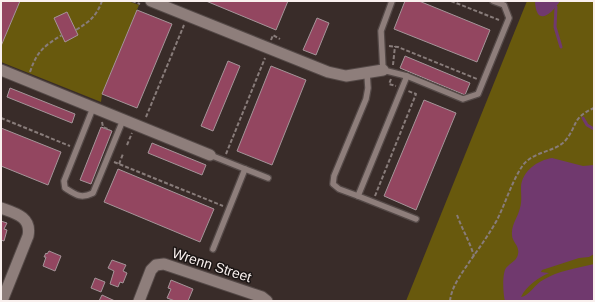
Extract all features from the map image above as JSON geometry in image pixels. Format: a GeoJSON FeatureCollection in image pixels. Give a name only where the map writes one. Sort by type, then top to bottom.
{"type":"FeatureCollection","features":[{"type":"Feature","properties":{"kind":"street"},"geometry":{"type":"LineString","coordinates":[[151,1],[328,72],[346,76],[389,71]]}},
{"type":"Feature","properties":{"kind":"street"},"geometry":{"type":"LineString","coordinates":[[1,70],[210,155]]}},
{"type":"Feature","properties":{"kind":"street"},"geometry":{"type":"LineString","coordinates":[[1,208],[20,216],[26,221],[28,228],[28,236],[2,301]]}},
{"type":"Feature","properties":{"kind":"street","name":"Wrenn Street"},"geometry":{"type":"LineString","coordinates":[[139,301],[152,268],[156,265],[166,264],[262,297],[267,301]]}},
{"type":"Feature","properties":{"kind":"lane"},"geometry":{"type":"LineString","coordinates":[[392,1],[381,31],[389,71],[407,76],[463,99],[478,94],[509,18],[504,6],[493,1]]}},
{"type":"Feature","properties":{"kind":"lane"},"geometry":{"type":"LineString","coordinates":[[367,74],[368,88],[366,99],[334,176],[333,184],[339,189],[416,219]]}},
{"type":"Feature","properties":{"kind":"lane"},"geometry":{"type":"LineString","coordinates":[[358,196],[407,76]]}},
{"type":"Feature","properties":{"kind":"lane"},"geometry":{"type":"LineString","coordinates":[[94,108],[64,181],[65,188],[76,195],[85,197],[93,193],[123,120]]}},
{"type":"Feature","properties":{"kind":"lane"},"geometry":{"type":"LineString","coordinates":[[210,155],[268,178]]}},
{"type":"Feature","properties":{"kind":"lane"},"geometry":{"type":"LineString","coordinates":[[213,249],[245,169]]}},
{"type":"Feature","properties":{"kind":"path"},"geometry":{"type":"LineString","coordinates":[[76,30],[89,22],[95,16],[102,1]]}},
{"type":"Feature","properties":{"kind":"path"},"geometry":{"type":"LineString","coordinates":[[132,1],[140,4]]}},
{"type":"Feature","properties":{"kind":"path"},"geometry":{"type":"LineString","coordinates":[[451,1],[500,21]]}},
{"type":"Feature","properties":{"kind":"path"},"geometry":{"type":"LineString","coordinates":[[144,122],[186,20]]}},
{"type":"Feature","properties":{"kind":"path"},"geometry":{"type":"LineString","coordinates":[[29,75],[36,55],[40,49],[62,35]]}},
{"type":"Feature","properties":{"kind":"path"},"geometry":{"type":"LineString","coordinates":[[388,46],[394,46],[477,79]]}},
{"type":"Feature","properties":{"kind":"path"},"geometry":{"type":"LineString","coordinates":[[394,46],[389,71],[389,84],[397,87]]}},
{"type":"Feature","properties":{"kind":"path"},"geometry":{"type":"LineString","coordinates":[[226,155],[267,53]]}},
{"type":"Feature","properties":{"kind":"path"},"geometry":{"type":"LineString","coordinates":[[374,198],[416,94],[407,91]]}},
{"type":"Feature","properties":{"kind":"path"},"geometry":{"type":"LineString","coordinates":[[450,301],[455,285],[496,221],[524,164],[536,155],[564,142],[576,120],[594,108]]}},
{"type":"Feature","properties":{"kind":"path"},"geometry":{"type":"LineString","coordinates":[[1,118],[72,147]]}},
{"type":"Feature","properties":{"kind":"path"},"geometry":{"type":"LineString","coordinates":[[101,118],[103,127],[112,130]]}},
{"type":"Feature","properties":{"kind":"path"},"geometry":{"type":"LineString","coordinates":[[119,164],[123,154]]}},
{"type":"Feature","properties":{"kind":"path"},"geometry":{"type":"LineString","coordinates":[[112,161],[224,206]]}},
{"type":"Feature","properties":{"kind":"path"},"geometry":{"type":"LineString","coordinates":[[457,215],[474,256]]}},
{"type":"Feature","properties":{"kind":"shaded area"},"geometry":{"type":"Polygon","coordinates":[[[20,1],[128,1],[139,5],[102,94],[101,102],[1,62],[1,46],[20,1]]]}},
{"type":"Feature","properties":{"kind":"shaded area"},"geometry":{"type":"Polygon","coordinates":[[[527,1],[594,1],[594,269],[522,301],[406,301],[527,1]]]}},
{"type":"Feature","properties":{"kind":"shaded area"},"geometry":{"type":"Polygon","coordinates":[[[535,1],[560,1],[552,11],[544,16],[541,16],[538,14],[536,9],[535,1]]]}},
{"type":"Feature","properties":{"kind":"shaded area"},"geometry":{"type":"Polygon","coordinates":[[[552,158],[583,166],[594,165],[594,254],[589,257],[579,258],[542,270],[541,272],[549,273],[533,282],[521,297],[527,294],[540,282],[554,274],[594,264],[594,301],[505,301],[503,284],[505,271],[518,254],[518,249],[512,237],[512,231],[521,205],[522,181],[524,176],[532,167],[541,161],[552,158]]]}},
{"type":"Feature","properties":{"kind":"building"},"geometry":{"type":"Polygon","coordinates":[[[1,1],[20,1],[1,46],[1,1]]]}},
{"type":"Feature","properties":{"kind":"building"},"geometry":{"type":"Polygon","coordinates":[[[206,1],[288,1],[276,30],[206,1]]]}},
{"type":"Feature","properties":{"kind":"building"},"geometry":{"type":"Polygon","coordinates":[[[405,1],[419,1],[490,30],[477,62],[394,29],[405,1]]]}},
{"type":"Feature","properties":{"kind":"building"},"geometry":{"type":"Polygon","coordinates":[[[137,10],[172,24],[137,108],[102,94],[137,10]]]}},
{"type":"Feature","properties":{"kind":"building"},"geometry":{"type":"Polygon","coordinates":[[[67,12],[78,35],[65,42],[54,18],[67,12]]]}},
{"type":"Feature","properties":{"kind":"building"},"geometry":{"type":"Polygon","coordinates":[[[317,18],[329,23],[316,55],[303,50],[317,18]]]}},
{"type":"Feature","properties":{"kind":"building"},"geometry":{"type":"Polygon","coordinates":[[[405,56],[470,83],[465,95],[400,68],[405,56]]]}},
{"type":"Feature","properties":{"kind":"building"},"geometry":{"type":"Polygon","coordinates":[[[228,61],[240,66],[213,131],[201,126],[228,61]]]}},
{"type":"Feature","properties":{"kind":"building"},"geometry":{"type":"Polygon","coordinates":[[[271,66],[306,80],[272,165],[237,151],[271,66]]]}},
{"type":"Feature","properties":{"kind":"building"},"geometry":{"type":"Polygon","coordinates":[[[10,88],[75,114],[72,123],[7,97],[10,88]]]}},
{"type":"Feature","properties":{"kind":"building"},"geometry":{"type":"Polygon","coordinates":[[[424,100],[456,113],[416,210],[384,196],[424,100]]]}},
{"type":"Feature","properties":{"kind":"building"},"geometry":{"type":"Polygon","coordinates":[[[101,127],[112,131],[91,184],[80,180],[101,127]]]}},
{"type":"Feature","properties":{"kind":"building"},"geometry":{"type":"Polygon","coordinates":[[[1,128],[61,152],[48,185],[1,166],[1,128]]]}},
{"type":"Feature","properties":{"kind":"building"},"geometry":{"type":"Polygon","coordinates":[[[152,143],[206,165],[202,175],[148,153],[152,143]]]}},
{"type":"Feature","properties":{"kind":"building"},"geometry":{"type":"Polygon","coordinates":[[[118,169],[214,209],[200,242],[104,202],[118,169]]]}},
{"type":"Feature","properties":{"kind":"building"},"geometry":{"type":"Polygon","coordinates":[[[1,221],[7,223],[4,229],[7,230],[4,241],[1,240],[1,221]]]}},
{"type":"Feature","properties":{"kind":"building"},"geometry":{"type":"Polygon","coordinates":[[[49,251],[61,256],[55,271],[43,266],[46,257],[44,257],[49,251]]]}},
{"type":"Feature","properties":{"kind":"building"},"geometry":{"type":"Polygon","coordinates":[[[112,260],[126,265],[123,271],[127,273],[123,283],[120,282],[118,287],[110,284],[114,271],[108,268],[112,260]]]}},
{"type":"Feature","properties":{"kind":"building"},"geometry":{"type":"Polygon","coordinates":[[[95,278],[105,282],[101,292],[91,288],[95,278]]]}},
{"type":"Feature","properties":{"kind":"building"},"geometry":{"type":"Polygon","coordinates":[[[171,280],[193,289],[188,301],[175,301],[167,298],[171,289],[168,288],[171,280]]]}},
{"type":"Feature","properties":{"kind":"building"},"geometry":{"type":"Polygon","coordinates":[[[102,295],[115,301],[99,301],[102,295]]]}},
{"type":"Feature","properties":{"kind":"waterway"},"geometry":{"type":"LineString","coordinates":[[556,7],[555,27],[561,47]]}},
{"type":"Feature","properties":{"kind":"waterway"},"geometry":{"type":"LineString","coordinates":[[583,118],[587,125],[594,129]]}}]}
